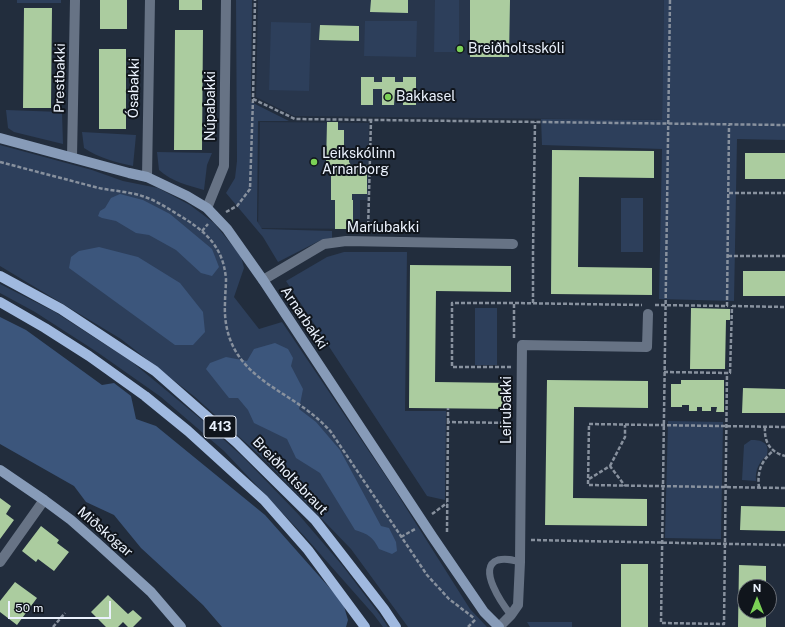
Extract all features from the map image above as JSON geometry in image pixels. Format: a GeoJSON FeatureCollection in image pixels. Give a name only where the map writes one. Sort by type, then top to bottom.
{"type":"FeatureCollection","features":[{"type":"Feature","properties":{"kind":"main road","name":"Breiðholtsbraut"},"geometry":{"type":"LineString","coordinates":[[0,276],[61,309],[155,372],[236,442],[315,520],[384,609],[396,627]]}},
{"type":"Feature","properties":{"kind":"main road","name":"413"},"geometry":{"type":"LineString","coordinates":[[0,302],[89,356],[145,396],[188,431],[264,500],[308,550],[365,627]]}},
{"type":"Feature","properties":{"kind":"street","name":"Prestbakki"},"geometry":{"type":"LineString","coordinates":[[72,157],[75,0]]}},
{"type":"Feature","properties":{"kind":"street","name":"Ósabakki"},"geometry":{"type":"LineString","coordinates":[[147,177],[150,0]]}},
{"type":"Feature","properties":{"kind":"street","name":"Núpabakki"},"geometry":{"type":"LineString","coordinates":[[207,208],[224,166],[226,0]]}},
{"type":"Feature","properties":{"kind":"street","name":"Arnarbakki"},"geometry":{"type":"LineString","coordinates":[[0,138],[147,177],[187,196],[207,208],[227,229],[263,280],[437,543],[484,612],[499,627]]}},
{"type":"Feature","properties":{"kind":"street","name":"Maríubakki"},"geometry":{"type":"LineString","coordinates":[[263,280],[324,244],[346,241],[513,244]]}},
{"type":"Feature","properties":{"kind":"street","name":"Leirubakki"},"geometry":{"type":"LineString","coordinates":[[499,627],[511,615],[518,605],[520,562],[522,345],[647,347],[649,309]]}},
{"type":"Feature","properties":{"kind":"street","name":"Miðskógar"},"geometry":{"type":"LineString","coordinates":[[0,470],[71,520],[145,587],[181,627]]}},
{"type":"Feature","properties":{"kind":"street"},"geometry":{"type":"LineString","coordinates":[[0,562],[44,500]]}},
{"type":"Feature","properties":{"kind":"lane"},"geometry":{"type":"LineString","coordinates":[[511,615],[493,586],[490,570],[492,564],[498,560],[507,559],[520,562]]}},
{"type":"Feature","properties":{"kind":"path"},"geometry":{"type":"LineString","coordinates":[[231,209],[237,206],[250,189],[255,0]]}},
{"type":"Feature","properties":{"kind":"path"},"geometry":{"type":"LineString","coordinates":[[670,0],[661,623],[724,624],[727,373],[730,373],[732,306]]}},
{"type":"Feature","properties":{"kind":"path"},"geometry":{"type":"LineString","coordinates":[[253,99],[295,119],[785,126]]}},
{"type":"Feature","properties":{"kind":"path"},"geometry":{"type":"LineString","coordinates":[[368,234],[371,120]]}},
{"type":"Feature","properties":{"kind":"path"},"geometry":{"type":"LineString","coordinates":[[534,303],[533,252],[535,122]]}},
{"type":"Feature","properties":{"kind":"path"},"geometry":{"type":"LineString","coordinates":[[728,306],[730,125]]}},
{"type":"Feature","properties":{"kind":"path"},"geometry":{"type":"LineString","coordinates":[[0,162],[106,190],[143,196],[166,207],[202,231],[213,244],[222,261],[226,280],[226,326],[238,356],[252,372],[309,411],[323,423],[331,432],[427,575],[449,599],[475,620]]}},
{"type":"Feature","properties":{"kind":"path"},"geometry":{"type":"LineString","coordinates":[[729,193],[785,193]]}},
{"type":"Feature","properties":{"kind":"path"},"geometry":{"type":"LineString","coordinates":[[202,231],[210,222]]}},
{"type":"Feature","properties":{"kind":"path"},"geometry":{"type":"LineString","coordinates":[[728,256],[785,256]]}},
{"type":"Feature","properties":{"kind":"path"},"geometry":{"type":"LineString","coordinates":[[522,370],[514,370],[514,367],[452,367],[452,303],[642,305]]}},
{"type":"Feature","properties":{"kind":"path"},"geometry":{"type":"LineString","coordinates":[[514,303],[514,338]]}},
{"type":"Feature","properties":{"kind":"path"},"geometry":{"type":"LineString","coordinates":[[649,309],[665,305],[785,307]]}},
{"type":"Feature","properties":{"kind":"path"},"geometry":{"type":"LineString","coordinates":[[664,372],[727,373]]}},
{"type":"Feature","properties":{"kind":"path"},"geometry":{"type":"LineString","coordinates":[[447,532],[448,408]]}},
{"type":"Feature","properties":{"kind":"path"},"geometry":{"type":"LineString","coordinates":[[448,422],[521,424]]}},
{"type":"Feature","properties":{"kind":"path"},"geometry":{"type":"LineString","coordinates":[[785,427],[589,424],[588,479],[588,485],[785,488]]}},
{"type":"Feature","properties":{"kind":"path"},"geometry":{"type":"LineString","coordinates":[[588,479],[610,466],[625,437],[625,425]]}},
{"type":"Feature","properties":{"kind":"path"},"geometry":{"type":"LineString","coordinates":[[764,427],[764,434],[769,446],[773,451],[785,456]]}},
{"type":"Feature","properties":{"kind":"path"},"geometry":{"type":"LineString","coordinates":[[759,488],[758,481],[760,466],[773,451]]}},
{"type":"Feature","properties":{"kind":"path"},"geometry":{"type":"LineString","coordinates":[[610,466],[625,486]]}},
{"type":"Feature","properties":{"kind":"path"},"geometry":{"type":"LineString","coordinates":[[433,512],[447,503]]}},
{"type":"Feature","properties":{"kind":"path"},"geometry":{"type":"LineString","coordinates":[[401,537],[416,528]]}},
{"type":"Feature","properties":{"kind":"path"},"geometry":{"type":"LineString","coordinates":[[520,540],[785,545]]}},
{"type":"Feature","properties":{"kind":"path"},"geometry":{"type":"LineString","coordinates":[[53,627],[65,613]]}},
{"type":"Feature","properties":{"kind":"path"},"geometry":{"type":"LineString","coordinates":[[468,627],[479,616]]}},
{"type":"Feature","properties":{"kind":"shaded area"},"geometry":{"type":"Polygon","coordinates":[[[17,0],[61,0],[61,3],[17,3],[17,0]]]}},
{"type":"Feature","properties":{"kind":"shaded area"},"geometry":{"type":"Polygon","coordinates":[[[236,0],[252,0],[251,102],[289,121],[258,121],[257,221],[262,229],[332,231],[332,238],[321,240],[278,262],[263,237],[226,193],[235,178],[237,161],[236,0]]]}},
{"type":"Feature","properties":{"kind":"shaded area","name":"Breiðholtsskóli"},"geometry":{"type":"Polygon","coordinates":[[[258,0],[664,0],[662,120],[294,116],[256,97],[258,0]]]}},
{"type":"Feature","properties":{"kind":"shaded area"},"geometry":{"type":"Polygon","coordinates":[[[435,0],[459,0],[459,52],[434,52],[435,0]]]}},
{"type":"Feature","properties":{"kind":"shaded area"},"geometry":{"type":"Polygon","coordinates":[[[664,0],[785,0],[785,140],[737,139],[734,301],[659,299],[662,149],[542,145],[541,119],[662,120],[664,0]]]}},
{"type":"Feature","properties":{"kind":"shaded area"},"geometry":{"type":"Polygon","coordinates":[[[365,21],[417,21],[416,57],[364,56],[365,21]]]}},
{"type":"Feature","properties":{"kind":"shaded area"},"geometry":{"type":"Polygon","coordinates":[[[271,22],[311,23],[309,91],[269,90],[271,22]]]}},
{"type":"Feature","properties":{"kind":"shaded area"},"geometry":{"type":"Polygon","coordinates":[[[6,110],[62,112],[63,144],[14,132],[8,128],[6,110]]]}},
{"type":"Feature","properties":{"kind":"shaded area","name":"Leikskólinn Arnarborg"},"geometry":{"type":"Polygon","coordinates":[[[260,122],[369,123],[368,200],[360,200],[360,229],[258,228],[260,122]]]}},
{"type":"Feature","properties":{"kind":"shaded area"},"geometry":{"type":"Polygon","coordinates":[[[82,132],[136,135],[133,166],[107,159],[84,148],[82,132]]]}},
{"type":"Feature","properties":{"kind":"shaded area"},"geometry":{"type":"Polygon","coordinates":[[[0,145],[92,170],[123,181],[158,188],[190,205],[214,223],[241,256],[244,268],[234,297],[259,329],[282,322],[391,484],[470,609],[487,627],[408,627],[351,549],[265,460],[195,397],[121,339],[0,266],[0,145]]]}},
{"type":"Feature","properties":{"kind":"shaded area"},"geometry":{"type":"Polygon","coordinates":[[[157,152],[212,153],[207,165],[204,190],[180,183],[159,170],[157,152]]]}},
{"type":"Feature","properties":{"kind":"shaded area"},"geometry":{"type":"Polygon","coordinates":[[[120,194],[143,200],[170,214],[212,249],[219,267],[212,276],[201,273],[176,250],[149,235],[136,233],[116,221],[98,216],[100,211],[105,208],[111,198],[120,194]]]}},
{"type":"Feature","properties":{"kind":"shaded area"},"geometry":{"type":"Polygon","coordinates":[[[621,198],[643,198],[643,252],[621,252],[621,198]]]}},
{"type":"Feature","properties":{"kind":"shaded area"},"geometry":{"type":"Polygon","coordinates":[[[99,247],[138,257],[180,283],[203,312],[205,332],[193,345],[175,345],[69,268],[71,257],[79,251],[99,247]]]}},
{"type":"Feature","properties":{"kind":"shaded area"},"geometry":{"type":"Polygon","coordinates":[[[344,252],[407,252],[405,411],[446,411],[445,500],[427,496],[286,281],[327,257],[344,252]]]}},
{"type":"Feature","properties":{"kind":"shaded area"},"geometry":{"type":"Polygon","coordinates":[[[0,284],[55,312],[132,362],[202,420],[243,457],[299,515],[342,565],[388,627],[383,627],[307,539],[224,451],[161,397],[97,352],[35,312],[0,293],[0,284]]]}},
{"type":"Feature","properties":{"kind":"shaded area"},"geometry":{"type":"Polygon","coordinates":[[[475,308],[497,308],[497,365],[475,365],[475,308]]]}},
{"type":"Feature","properties":{"kind":"shaded area"},"geometry":{"type":"Polygon","coordinates":[[[0,317],[26,330],[102,385],[114,383],[131,396],[136,419],[156,426],[265,515],[343,603],[348,620],[346,627],[222,627],[203,605],[141,548],[114,515],[86,502],[74,486],[0,444],[0,317]]]}},
{"type":"Feature","properties":{"kind":"shaded area"},"geometry":{"type":"Polygon","coordinates":[[[275,343],[288,349],[293,358],[291,366],[303,389],[299,409],[316,422],[340,450],[381,526],[389,528],[396,542],[397,551],[392,554],[379,549],[370,536],[355,530],[320,473],[296,458],[287,439],[254,423],[248,410],[238,398],[229,398],[206,369],[210,363],[226,357],[247,361],[254,349],[275,343]]]}},
{"type":"Feature","properties":{"kind":"shaded area"},"geometry":{"type":"Polygon","coordinates":[[[668,421],[723,422],[721,539],[665,538],[668,421]]]}},
{"type":"Feature","properties":{"kind":"shaded area"},"geometry":{"type":"Polygon","coordinates":[[[751,440],[761,441],[766,445],[768,451],[757,470],[756,481],[742,480],[744,445],[751,440]]]}},
{"type":"Feature","properties":{"kind":"shaded area"},"geometry":{"type":"Polygon","coordinates":[[[527,622],[572,622],[572,627],[530,627],[527,622]]]}},
{"type":"Feature","properties":{"kind":"building"},"geometry":{"type":"Polygon","coordinates":[[[100,0],[127,0],[127,29],[100,29],[100,0]]]}},
{"type":"Feature","properties":{"kind":"building"},"geometry":{"type":"Polygon","coordinates":[[[179,0],[202,0],[202,10],[179,10],[179,0]]]}},
{"type":"Feature","properties":{"kind":"building"},"geometry":{"type":"Polygon","coordinates":[[[371,0],[408,0],[408,13],[370,12],[371,0]]]}},
{"type":"Feature","properties":{"kind":"building"},"geometry":{"type":"Polygon","coordinates":[[[470,0],[510,0],[509,57],[470,57],[470,0]]]}},
{"type":"Feature","properties":{"kind":"building"},"geometry":{"type":"Polygon","coordinates":[[[24,8],[52,8],[51,108],[23,108],[24,8]]]}},
{"type":"Feature","properties":{"kind":"building"},"geometry":{"type":"Polygon","coordinates":[[[320,25],[359,26],[359,41],[319,40],[320,25]]]}},
{"type":"Feature","properties":{"kind":"building"},"geometry":{"type":"Polygon","coordinates":[[[175,30],[203,30],[202,150],[174,150],[175,30]]]}},
{"type":"Feature","properties":{"kind":"building"},"geometry":{"type":"Polygon","coordinates":[[[99,49],[126,49],[126,129],[99,129],[99,49]]]}},
{"type":"Feature","properties":{"kind":"building","name":"Bakkasel"},"geometry":{"type":"Polygon","coordinates":[[[361,77],[374,77],[374,82],[382,82],[382,77],[395,77],[395,82],[403,82],[403,77],[416,77],[416,105],[403,105],[403,90],[395,90],[394,105],[382,105],[382,89],[373,89],[373,105],[361,105],[361,77]]]}},
{"type":"Feature","properties":{"kind":"building"},"geometry":{"type":"Polygon","coordinates":[[[327,122],[338,122],[338,130],[344,130],[344,157],[349,157],[349,162],[351,165],[367,165],[367,194],[352,194],[353,229],[335,229],[335,200],[331,200],[331,165],[326,165],[327,122]]]}},
{"type":"Feature","properties":{"kind":"building"},"geometry":{"type":"Polygon","coordinates":[[[552,150],[654,151],[654,178],[579,177],[578,267],[652,268],[652,295],[551,294],[552,150]]]}},
{"type":"Feature","properties":{"kind":"building"},"geometry":{"type":"Polygon","coordinates":[[[745,153],[785,153],[785,179],[745,179],[745,153]]]}},
{"type":"Feature","properties":{"kind":"building"},"geometry":{"type":"Polygon","coordinates":[[[410,265],[511,266],[511,292],[436,291],[435,382],[510,383],[510,409],[409,408],[410,265]]]}},
{"type":"Feature","properties":{"kind":"building"},"geometry":{"type":"Polygon","coordinates":[[[743,271],[785,271],[785,296],[743,296],[743,271]]]}},
{"type":"Feature","properties":{"kind":"building"},"geometry":{"type":"Polygon","coordinates":[[[691,308],[730,309],[730,320],[726,320],[725,369],[690,369],[691,308]]]}},
{"type":"Feature","properties":{"kind":"building"},"geometry":{"type":"Polygon","coordinates":[[[547,380],[648,381],[648,408],[574,407],[573,498],[647,499],[647,526],[545,525],[547,380]]]}},
{"type":"Feature","properties":{"kind":"building"},"geometry":{"type":"Polygon","coordinates":[[[681,380],[724,380],[724,412],[716,412],[717,407],[711,407],[711,411],[702,411],[702,407],[697,407],[697,411],[689,411],[689,405],[682,405],[682,407],[671,407],[671,384],[681,384],[681,380]]]}},
{"type":"Feature","properties":{"kind":"building"},"geometry":{"type":"Polygon","coordinates":[[[743,388],[785,389],[785,413],[742,413],[743,388]]]}},
{"type":"Feature","properties":{"kind":"building"},"geometry":{"type":"Polygon","coordinates":[[[0,498],[11,506],[6,514],[14,520],[0,539],[0,498]]]}},
{"type":"Feature","properties":{"kind":"building"},"geometry":{"type":"Polygon","coordinates":[[[741,506],[785,507],[785,531],[740,530],[741,506]]]}},
{"type":"Feature","properties":{"kind":"building"},"geometry":{"type":"Polygon","coordinates":[[[41,526],[59,540],[57,543],[69,552],[54,571],[38,559],[36,562],[22,551],[41,526]]]}},
{"type":"Feature","properties":{"kind":"building"},"geometry":{"type":"Polygon","coordinates":[[[621,564],[648,564],[648,627],[621,627],[621,564]]]}},
{"type":"Feature","properties":{"kind":"building"},"geometry":{"type":"Polygon","coordinates":[[[739,565],[766,566],[766,579],[739,579],[739,565]]]}},
{"type":"Feature","properties":{"kind":"building"},"geometry":{"type":"Polygon","coordinates":[[[15,582],[37,598],[17,625],[0,612],[0,601],[15,582]]]}},
{"type":"Feature","properties":{"kind":"building"},"geometry":{"type":"Polygon","coordinates":[[[108,595],[128,614],[133,610],[142,618],[133,627],[128,627],[123,622],[118,627],[106,627],[91,612],[108,595]]]}},
{"type":"Feature","properties":{"kind":"building"},"geometry":{"type":"Polygon","coordinates":[[[738,619],[766,619],[766,627],[738,627],[738,619]]]}},
{"type":"Feature","properties":{"kind":"place","name":"Breiðholtsskóli"},"geometry":{"type":"Point","coordinates":[460,49]}},
{"type":"Feature","properties":{"kind":"place","name":"Bakkasel"},"geometry":{"type":"Point","coordinates":[388,97]}},
{"type":"Feature","properties":{"kind":"place","name":"Leikskólinn Arnarborg"},"geometry":{"type":"Point","coordinates":[314,162]}}]}
